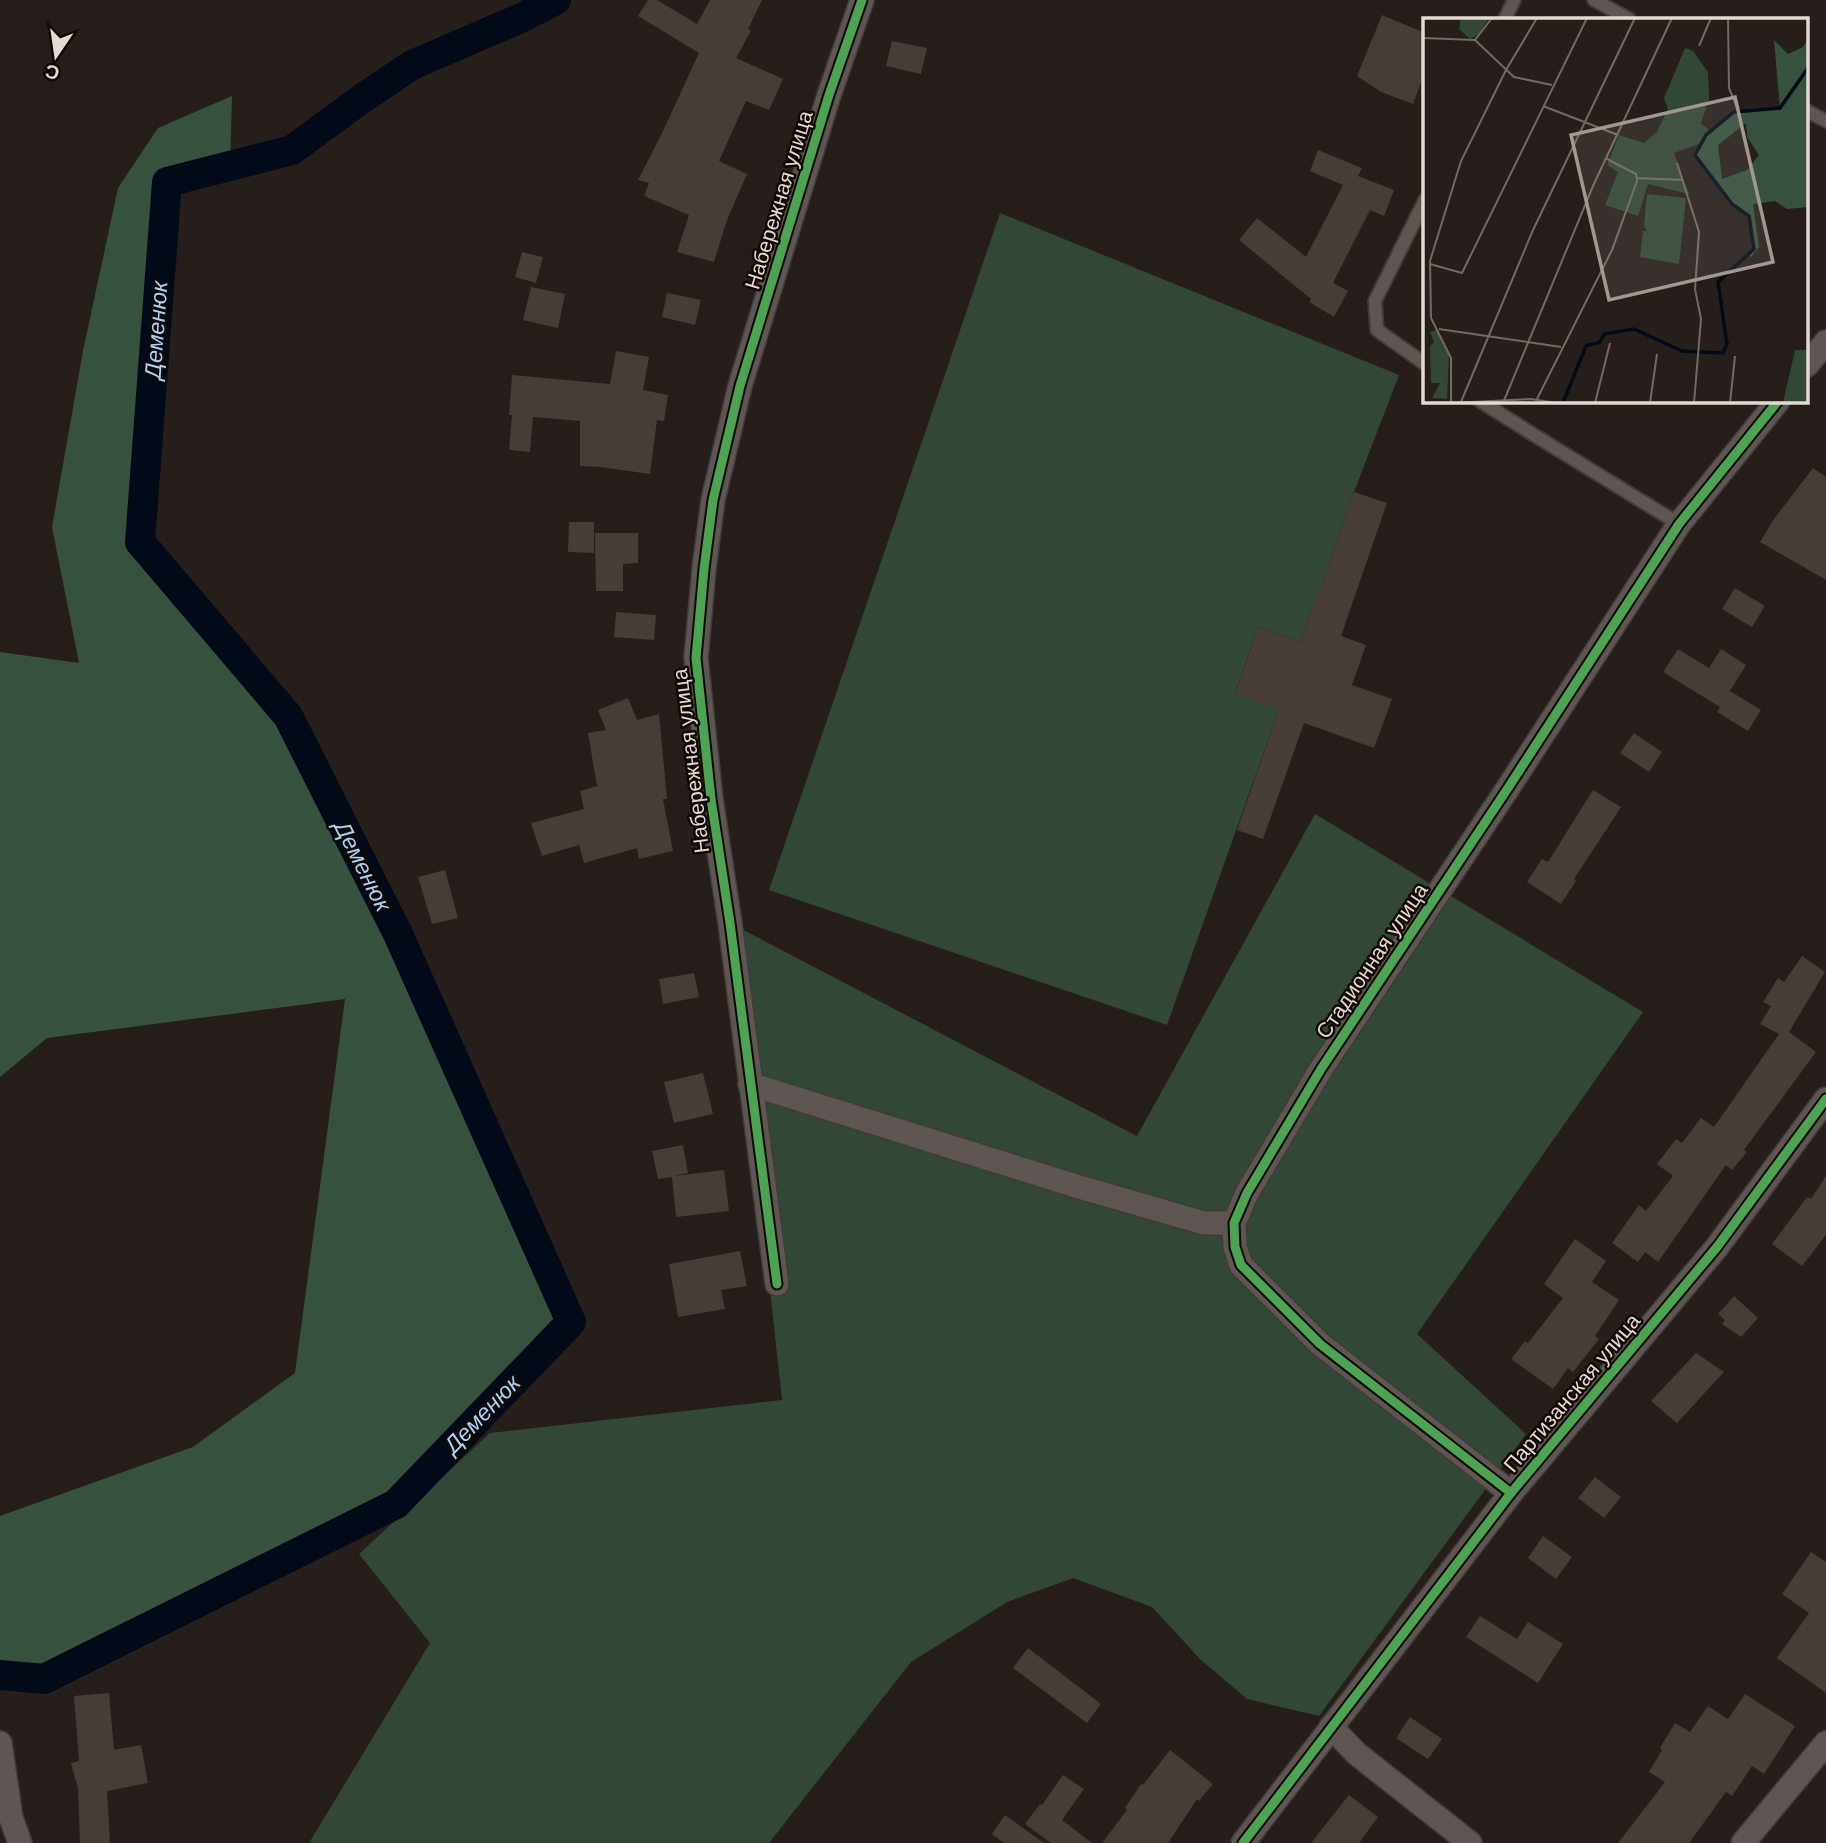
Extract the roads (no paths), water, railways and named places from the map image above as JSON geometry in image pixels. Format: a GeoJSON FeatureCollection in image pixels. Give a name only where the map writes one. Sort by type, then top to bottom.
{"type":"FeatureCollection","features":[{"type":"Feature","properties":{"kind":"street","name":"Набережная улица"},"geometry":{"type":"LineString","coordinates":[[777,1284],[730,923],[710,799],[696,658],[713,500],[740,386],[829,95],[862,0]]}},
{"type":"Feature","properties":{"kind":"street"},"geometry":{"type":"LineString","coordinates":[[1808,364],[1826,342]]}},
{"type":"Feature","properties":{"kind":"street","name":"Стадионная улица"},"geometry":{"type":"LineString","coordinates":[[1234,1223],[1247,1193],[1321,1069],[1679,524],[1777,402]]}},
{"type":"Feature","properties":{"kind":"street"},"geometry":{"type":"LineString","coordinates":[[750,1083],[1076,1186],[1204,1223],[1234,1223],[1235,1247],[1241,1265],[1320,1345],[1511,1493]]}},
{"type":"Feature","properties":{"kind":"street","name":"Партизанская улица"},"geometry":{"type":"LineString","coordinates":[[1243,1843],[1511,1493],[1717,1247],[1826,1099]]}},
{"type":"Feature","properties":{"kind":"street"},"geometry":{"type":"LineString","coordinates":[[1331,1727],[1357,1754],[1470,1843]]}},
{"type":"Feature","properties":{"kind":"street"},"geometry":{"type":"LineString","coordinates":[[0,1742],[11,1818],[20,1843]]}},
{"type":"Feature","properties":{"kind":"street"},"geometry":{"type":"LineString","coordinates":[[1743,1843],[1826,1743]]}},
{"type":"Feature","properties":{"kind":"lane"},"geometry":{"type":"LineString","coordinates":[[1505,18],[1514,0]]}},
{"type":"Feature","properties":{"kind":"lane"},"geometry":{"type":"LineString","coordinates":[[1594,0],[1627,18]]}},
{"type":"Feature","properties":{"kind":"lane"},"geometry":{"type":"LineString","coordinates":[[1808,112],[1826,121]]}},
{"type":"Feature","properties":{"kind":"lane"},"geometry":{"type":"LineString","coordinates":[[1423,204],[1375,301],[1377,330],[1423,363]]}},
{"type":"Feature","properties":{"kind":"lane"},"geometry":{"type":"LineString","coordinates":[[1482,402],[1679,524]]}},
{"type":"Feature","properties":{"kind":"waterway","name":"Деменюк"},"geometry":{"type":"LineString","coordinates":[[0,1675],[44,1679],[396,1504],[571,1322],[398,934],[288,716],[140,542],[167,182],[292,150],[412,65],[556,0]]}}]}
